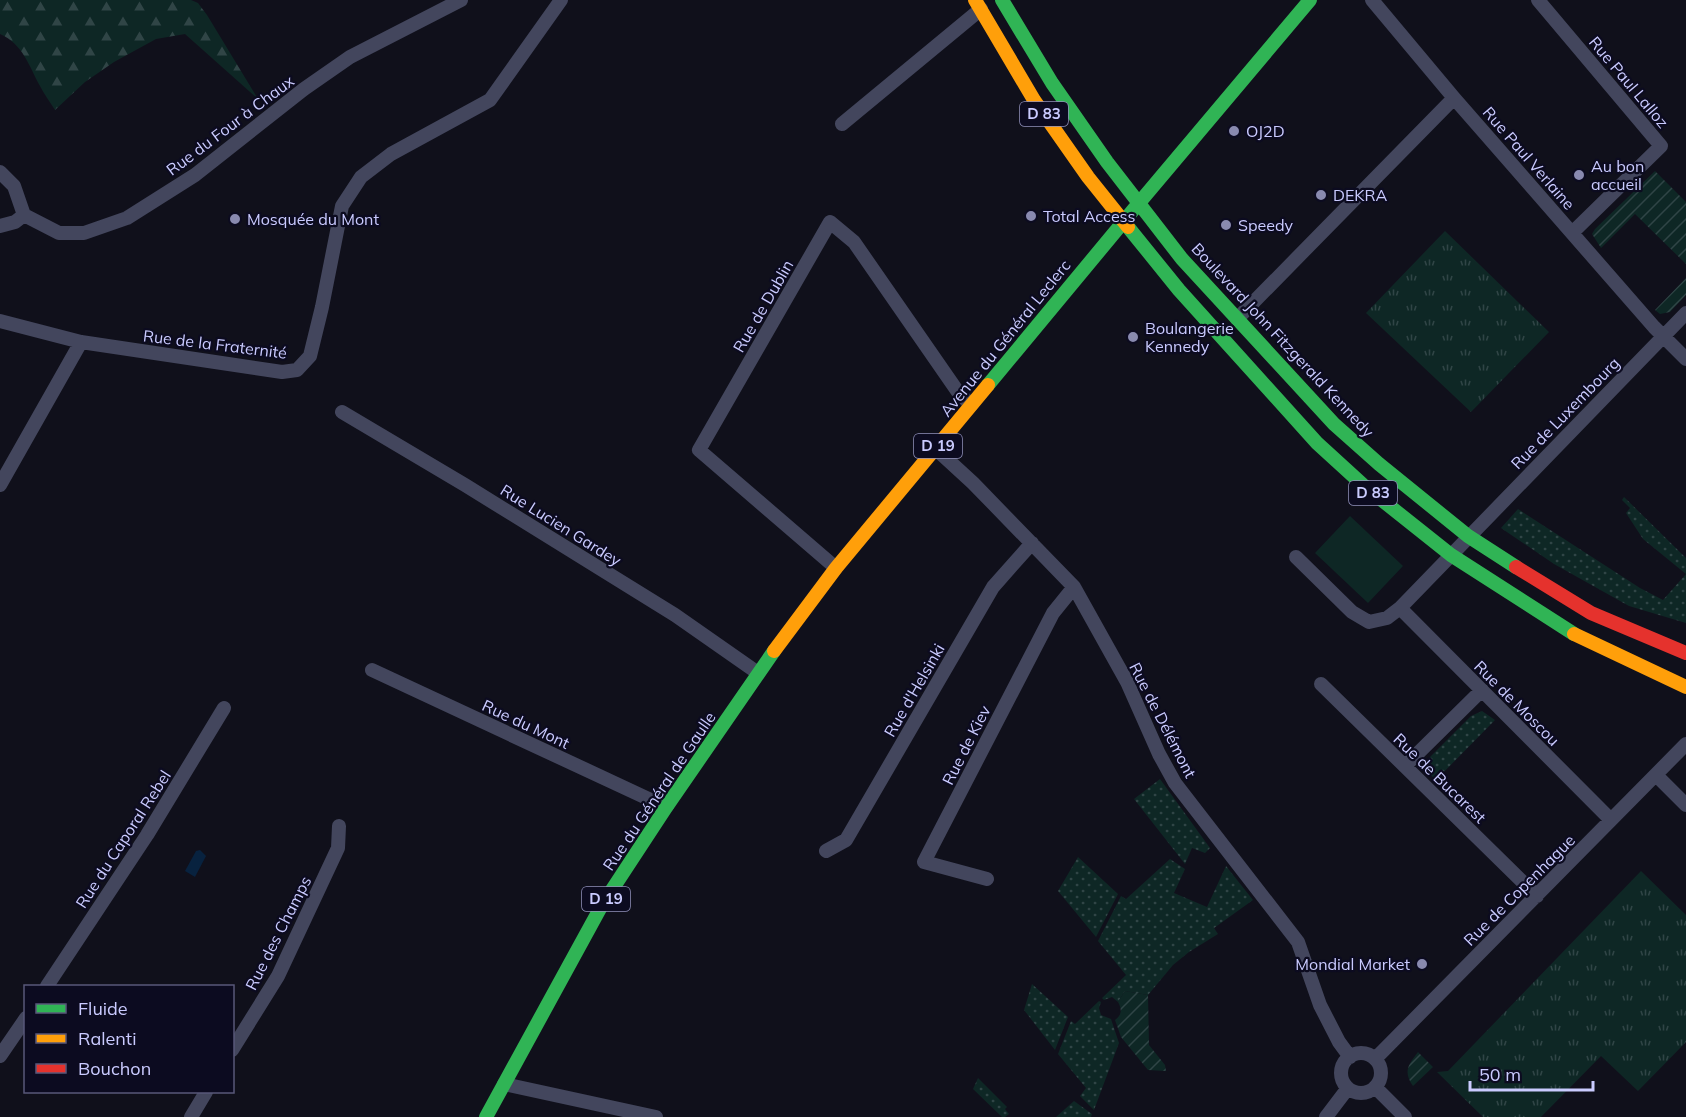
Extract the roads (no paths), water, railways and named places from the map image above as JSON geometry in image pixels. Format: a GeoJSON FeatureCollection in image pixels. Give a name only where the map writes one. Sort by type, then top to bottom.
{"type":"FeatureCollection","features":[{"type":"Feature","properties":{"kind":"main road","name":"D 83"},"geometry":{"type":"LineString","coordinates":[[1002,0],[1052,83],[1107,162],[1139,203]]}},
{"type":"Feature","properties":{"kind":"main road"},"geometry":{"type":"LineString","coordinates":[[1139,203],[1310,0]]}},
{"type":"Feature","properties":{"kind":"main road","name":"D 83"},"geometry":{"type":"LineString","coordinates":[[978,4],[1034,100],[1071,155],[1179,290],[1317,443],[1363,485],[1451,555],[1576,635],[1686,687]]}},
{"type":"Feature","properties":{"kind":"main road","name":"D 19"},"geometry":{"type":"LineString","coordinates":[[1123,222],[1139,203]]}},
{"type":"Feature","properties":{"kind":"main road","name":"Boulevard John Fitzgerald Kennedy"},"geometry":{"type":"LineString","coordinates":[[1139,203],[1182,259],[1236,320],[1334,424],[1379,464],[1468,536],[1591,613],[1686,653]]}},
{"type":"Feature","properties":{"kind":"main road","name":"Avenue du Général Leclerc"},"geometry":{"type":"LineString","coordinates":[[758,673],[836,568],[1123,222]]}},
{"type":"Feature","properties":{"kind":"main road","name":"Rue du Général de Gaulle"},"geometry":{"type":"LineString","coordinates":[[486,1117],[602,905],[758,673]]}},
{"type":"Feature","properties":{"kind":"street","name":"Rue du Four à Chaux"},"geometry":{"type":"LineString","coordinates":[[24,215],[59,233],[84,233],[127,218],[195,176],[304,89],[350,57],[461,0]]}},
{"type":"Feature","properties":{"kind":"street","name":"Rue de la Fraternité"},"geometry":{"type":"LineString","coordinates":[[0,321],[81,342],[282,372],[297,370],[310,356],[342,206],[361,177],[391,154],[490,100],[561,0]]}},
{"type":"Feature","properties":{"kind":"street","name":"Rue Paul Verlaine"},"geometry":{"type":"LineString","coordinates":[[1372,0],[1454,98],[1663,337],[1686,359]]}},
{"type":"Feature","properties":{"kind":"street","name":"Rue Paul Lalloz"},"geometry":{"type":"LineString","coordinates":[[1538,0],[1661,146],[1573,232]]}},
{"type":"Feature","properties":{"kind":"street"},"geometry":{"type":"LineString","coordinates":[[842,124],[978,4]]}},
{"type":"Feature","properties":{"kind":"street"},"geometry":{"type":"LineString","coordinates":[[1236,320],[1454,98]]}},
{"type":"Feature","properties":{"kind":"street"},"geometry":{"type":"LineString","coordinates":[[0,172],[14,186],[24,215],[15,222],[0,226]]}},
{"type":"Feature","properties":{"kind":"street","name":"Rue de Dublin"},"geometry":{"type":"LineString","coordinates":[[836,568],[699,450],[830,222],[854,242],[958,392],[971,405]]}},
{"type":"Feature","properties":{"kind":"street","name":"Rue de Luxembourg"},"geometry":{"type":"LineString","coordinates":[[1468,536],[1686,313]]}},
{"type":"Feature","properties":{"kind":"street"},"geometry":{"type":"LineString","coordinates":[[0,485],[81,342]]}},
{"type":"Feature","properties":{"kind":"street","name":"Rue Lucien Gardey"},"geometry":{"type":"LineString","coordinates":[[342,412],[675,615],[758,673]]}},
{"type":"Feature","properties":{"kind":"street","name":"Rue de Délémont"},"geometry":{"type":"LineString","coordinates":[[936,449],[974,483],[1074,587],[1127,682],[1159,754],[1175,783],[1298,942],[1320,1005],[1350,1057]]}},
{"type":"Feature","properties":{"kind":"street"},"geometry":{"type":"LineString","coordinates":[[1296,557],[1352,612],[1369,622],[1387,618],[1400,608],[1468,536]]}},
{"type":"Feature","properties":{"kind":"street","name":"Rue d'Helsinki"},"geometry":{"type":"LineString","coordinates":[[826,851],[846,840],[993,587],[1032,543]]}},
{"type":"Feature","properties":{"kind":"street","name":"Rue de Kiev"},"geometry":{"type":"LineString","coordinates":[[987,879],[924,862],[1053,614],[1074,587]]}},
{"type":"Feature","properties":{"kind":"street","name":"Rue de Moscou"},"geometry":{"type":"LineString","coordinates":[[1400,608],[1611,820]]}},
{"type":"Feature","properties":{"kind":"street","name":"Rue du Mont"},"geometry":{"type":"LineString","coordinates":[[372,670],[667,806]]}},
{"type":"Feature","properties":{"kind":"street","name":"Rue de Bucarest"},"geometry":{"type":"LineString","coordinates":[[1321,684],[1537,896]]}},
{"type":"Feature","properties":{"kind":"street"},"geometry":{"type":"LineString","coordinates":[[1405,766],[1482,690]]}},
{"type":"Feature","properties":{"kind":"street","name":"Rue du Caporal Rebel"},"geometry":{"type":"LineString","coordinates":[[47,985],[147,835],[224,708]]}},
{"type":"Feature","properties":{"kind":"street","name":"Rue de Copenhague"},"geometry":{"type":"LineString","coordinates":[[1375,1059],[1686,744]]}},
{"type":"Feature","properties":{"kind":"street"},"geometry":{"type":"LineString","coordinates":[[1656,775],[1686,805]]}},
{"type":"Feature","properties":{"kind":"street","name":"Rue des Champs"},"geometry":{"type":"LineString","coordinates":[[234,1047],[278,976],[338,848],[339,826]]}},
{"type":"Feature","properties":{"kind":"street"},"geometry":{"type":"LineString","coordinates":[[0,1056],[24,1021]]}},
{"type":"Feature","properties":{"kind":"street"},"geometry":{"type":"LineString","coordinates":[[1363,1053],[1375,1059],[1380,1065],[1381,1073],[1380,1081],[1375,1087],[1369,1092],[1361,1093],[1348,1088],[1342,1075],[1342,1068],[1350,1057],[1363,1053]]}},
{"type":"Feature","properties":{"kind":"street"},"geometry":{"type":"LineString","coordinates":[[504,1084],[656,1117]]}},
{"type":"Feature","properties":{"kind":"street"},"geometry":{"type":"LineString","coordinates":[[1375,1087],[1405,1117]]}},
{"type":"Feature","properties":{"kind":"street"},"geometry":{"type":"LineString","coordinates":[[1326,1117],[1348,1088]]}},
{"type":"Feature","properties":{"kind":"street"},"geometry":{"type":"LineString","coordinates":[[191,1117],[206,1093]]}},
{"type":"Feature","properties":{"kind":"water"},"geometry":{"type":"Polygon","coordinates":[[[200,850],[206,856],[195,877],[185,871],[196,851],[200,850]]]}},
{"type":"Feature","properties":{"kind":"place","name":"OJ2D"},"geometry":{"type":"Point","coordinates":[1234,131]}},
{"type":"Feature","properties":{"kind":"place","name":"Au bon accueil"},"geometry":{"type":"Point","coordinates":[1579,175]}},
{"type":"Feature","properties":{"kind":"place","name":"DEKRA"},"geometry":{"type":"Point","coordinates":[1321,195]}},
{"type":"Feature","properties":{"kind":"place","name":"Total Access"},"geometry":{"type":"Point","coordinates":[1031,216]}},
{"type":"Feature","properties":{"kind":"place","name":"Mosquée du Mont"},"geometry":{"type":"Point","coordinates":[235,219]}},
{"type":"Feature","properties":{"kind":"place","name":"Speedy"},"geometry":{"type":"Point","coordinates":[1226,225]}},
{"type":"Feature","properties":{"kind":"place","name":"Boulangerie Kennedy"},"geometry":{"type":"Point","coordinates":[1133,337]}},
{"type":"Feature","properties":{"kind":"place","name":"Mondial Market"},"geometry":{"type":"Point","coordinates":[1422,964]}}]}
